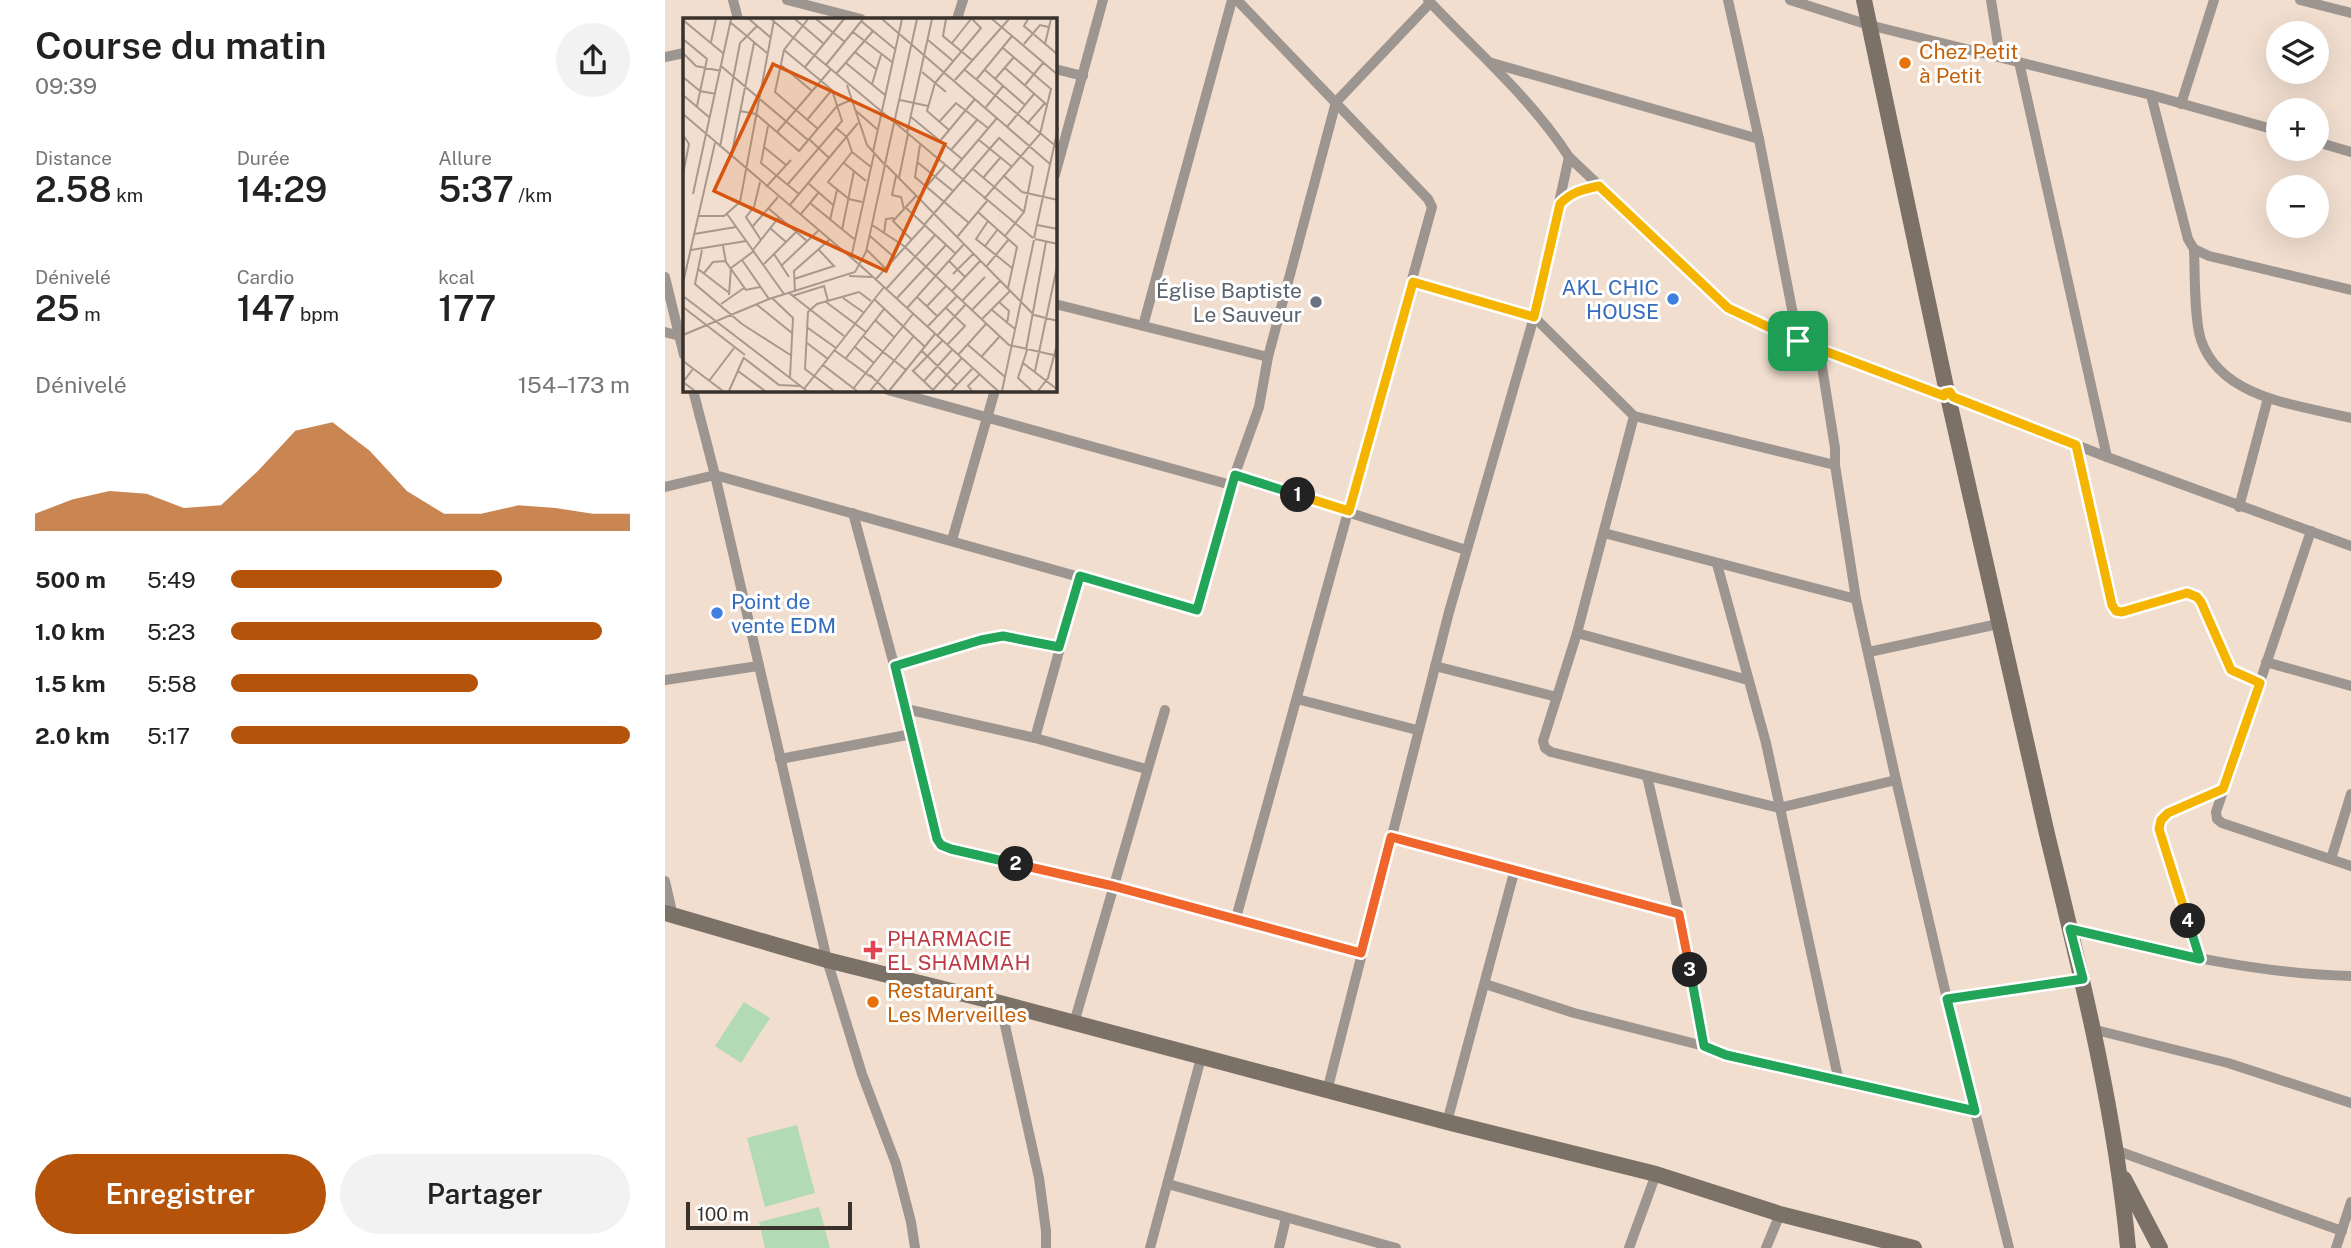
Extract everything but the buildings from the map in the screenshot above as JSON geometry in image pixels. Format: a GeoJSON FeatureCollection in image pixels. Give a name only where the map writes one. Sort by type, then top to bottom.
{"type":"FeatureCollection","features":[{"type":"Feature","properties":{"kind":"street"},"geometry":{"type":"LineString","coordinates":[[733,0],[738,18]]}},
{"type":"Feature","properties":{"kind":"street"},"geometry":{"type":"LineString","coordinates":[[787,0],[858,18]]}},
{"type":"Feature","properties":{"kind":"street"},"geometry":{"type":"LineString","coordinates":[[957,18],[963,0]]}},
{"type":"Feature","properties":{"kind":"street"},"geometry":{"type":"LineString","coordinates":[[1057,168],[1103,0]]}},
{"type":"Feature","properties":{"kind":"street"},"geometry":{"type":"LineString","coordinates":[[1143,326],[1232,0]]}},
{"type":"Feature","properties":{"kind":"street"},"geometry":{"type":"LineString","coordinates":[[1236,918],[1432,211],[1431,203],[1237,0]]}},
{"type":"Feature","properties":{"kind":"street"},"geometry":{"type":"LineString","coordinates":[[1728,0],[1759,139],[1798,341]]}},
{"type":"Feature","properties":{"kind":"street"},"geometry":{"type":"LineString","coordinates":[[1790,0],[1870,25],[2151,95],[2266,127]]}},
{"type":"Feature","properties":{"kind":"street"},"geometry":{"type":"LineString","coordinates":[[1864,0],[1998,624],[2083,979],[2119,1169],[2128,1248]]}},
{"type":"Feature","properties":{"kind":"street"},"geometry":{"type":"LineString","coordinates":[[1991,0],[2000,57]]}},
{"type":"Feature","properties":{"kind":"street"},"geometry":{"type":"LineString","coordinates":[[2181,104],[2214,0]]}},
{"type":"Feature","properties":{"kind":"street"},"geometry":{"type":"LineString","coordinates":[[2300,0],[2351,13]]}},
{"type":"Feature","properties":{"kind":"street"},"geometry":{"type":"LineString","coordinates":[[665,487],[715,475],[1197,610],[1233,480],[1259,407],[1268,357],[1336,102],[1429,1],[1490,62],[1557,139],[1569,158],[1728,308],[1798,341],[2239,507],[2351,546]]}},
{"type":"Feature","properties":{"kind":"street"},"geometry":{"type":"LineString","coordinates":[[665,57],[683,53]]}},
{"type":"Feature","properties":{"kind":"street"},"geometry":{"type":"LineString","coordinates":[[1490,62],[1759,139]]}},
{"type":"Feature","properties":{"kind":"street"},"geometry":{"type":"LineString","coordinates":[[2019,62],[2106,457]]}},
{"type":"Feature","properties":{"kind":"street"},"geometry":{"type":"LineString","coordinates":[[1057,70],[1083,76]]}},
{"type":"Feature","properties":{"kind":"street"},"geometry":{"type":"LineString","coordinates":[[2151,95],[2188,239],[2194,249],[2200,337],[2208,356],[2233,381],[2269,398],[2351,418]]}},
{"type":"Feature","properties":{"kind":"street"},"geometry":{"type":"LineString","coordinates":[[2329,146],[2351,152]]}},
{"type":"Feature","properties":{"kind":"street"},"geometry":{"type":"LineString","coordinates":[[1327,1091],[1417,730],[1534,317],[1569,158]]}},
{"type":"Feature","properties":{"kind":"street"},"geometry":{"type":"LineString","coordinates":[[1560,204],[1576,192],[1599,186]]}},
{"type":"Feature","properties":{"kind":"street"},"geometry":{"type":"LineString","coordinates":[[2194,249],[2209,256],[2351,290]]}},
{"type":"Feature","properties":{"kind":"street"},"geometry":{"type":"LineString","coordinates":[[665,276],[682,336]]}},
{"type":"Feature","properties":{"kind":"street"},"geometry":{"type":"LineString","coordinates":[[1413,282],[1534,317],[1634,416],[1835,465]]}},
{"type":"Feature","properties":{"kind":"street"},"geometry":{"type":"LineString","coordinates":[[1057,304],[1268,357]]}},
{"type":"Feature","properties":{"kind":"street"},"geometry":{"type":"LineString","coordinates":[[665,331],[682,336]]}},
{"type":"Feature","properties":{"kind":"street"},"geometry":{"type":"LineString","coordinates":[[1819,348],[1856,599],[1947,999],[2010,1248]]}},
{"type":"Feature","properties":{"kind":"street"},"geometry":{"type":"LineString","coordinates":[[694,392],[827,960],[862,1074],[896,1164],[916,1248]]}},
{"type":"Feature","properties":{"kind":"street"},"geometry":{"type":"LineString","coordinates":[[896,392],[1349,511],[1466,550]]}},
{"type":"Feature","properties":{"kind":"street"},"geometry":{"type":"LineString","coordinates":[[952,540],[994,392]]}},
{"type":"Feature","properties":{"kind":"street"},"geometry":{"type":"LineString","coordinates":[[2239,507],[2269,398]]}},
{"type":"Feature","properties":{"kind":"street"},"geometry":{"type":"LineString","coordinates":[[1634,416],[1577,632],[1543,741],[1545,748],[1551,752],[1779,808],[1896,780]]}},
{"type":"Feature","properties":{"kind":"street"},"geometry":{"type":"LineString","coordinates":[[2076,445],[2112,605],[2116,611],[2122,612],[2187,593],[2197,597],[2206,611],[2231,670],[2260,683]]}},
{"type":"Feature","properties":{"kind":"street"},"geometry":{"type":"LineString","coordinates":[[853,513],[895,666],[937,839],[941,845],[1113,886],[1361,953]]}},
{"type":"Feature","properties":{"kind":"street"},"geometry":{"type":"LineString","coordinates":[[2311,531],[2216,811],[2217,819],[2222,823],[2351,866]]}},
{"type":"Feature","properties":{"kind":"street"},"geometry":{"type":"LineString","coordinates":[[1604,533],[1856,599]]}},
{"type":"Feature","properties":{"kind":"street"},"geometry":{"type":"LineString","coordinates":[[1717,564],[1766,743],[1839,1082]]}},
{"type":"Feature","properties":{"kind":"street"},"geometry":{"type":"LineString","coordinates":[[1035,738],[1080,576]]}},
{"type":"Feature","properties":{"kind":"street"},"geometry":{"type":"LineString","coordinates":[[1869,652],[1998,624]]}},
{"type":"Feature","properties":{"kind":"street"},"geometry":{"type":"LineString","coordinates":[[1577,632],[1748,680]]}},
{"type":"Feature","properties":{"kind":"street"},"geometry":{"type":"LineString","coordinates":[[895,666],[1003,636],[1059,647]]}},
{"type":"Feature","properties":{"kind":"street"},"geometry":{"type":"LineString","coordinates":[[2266,662],[2351,686]]}},
{"type":"Feature","properties":{"kind":"street"},"geometry":{"type":"LineString","coordinates":[[665,680],[758,666]]}},
{"type":"Feature","properties":{"kind":"street"},"geometry":{"type":"LineString","coordinates":[[1435,666],[1557,696]]}},
{"type":"Feature","properties":{"kind":"street"},"geometry":{"type":"LineString","coordinates":[[1297,699],[1417,730]]}},
{"type":"Feature","properties":{"kind":"street"},"geometry":{"type":"LineString","coordinates":[[906,709],[1035,738],[1146,769]]}},
{"type":"Feature","properties":{"kind":"street"},"geometry":{"type":"LineString","coordinates":[[1074,1023],[1165,710]]}},
{"type":"Feature","properties":{"kind":"street"},"geometry":{"type":"LineString","coordinates":[[780,759],[912,734]]}},
{"type":"Feature","properties":{"kind":"street"},"geometry":{"type":"LineString","coordinates":[[1647,776],[1679,914],[1704,1046]]}},
{"type":"Feature","properties":{"kind":"street"},"geometry":{"type":"LineString","coordinates":[[2200,959],[2159,829],[2161,820],[2168,813],[2223,789]]}},
{"type":"Feature","properties":{"kind":"street"},"geometry":{"type":"LineString","coordinates":[[2331,859],[2351,794]]}},
{"type":"Feature","properties":{"kind":"street"},"geometry":{"type":"LineString","coordinates":[[1391,837],[1679,914]]}},
{"type":"Feature","properties":{"kind":"street"},"geometry":{"type":"LineString","coordinates":[[1447,1122],[1515,869]]}},
{"type":"Feature","properties":{"kind":"street"},"geometry":{"type":"LineString","coordinates":[[665,881],[669,915],[827,960],[1656,1174],[1780,1214],[1914,1248]]}},
{"type":"Feature","properties":{"kind":"street"},"geometry":{"type":"LineString","coordinates":[[2070,929],[2200,959],[2286,973],[2351,976]]}},
{"type":"Feature","properties":{"kind":"street"},"geometry":{"type":"LineString","coordinates":[[1947,999],[2083,979]]}},
{"type":"Feature","properties":{"kind":"street"},"geometry":{"type":"LineString","coordinates":[[1485,984],[1574,1013],[1704,1046],[1726,1055],[1975,1111]]}},
{"type":"Feature","properties":{"kind":"street"},"geometry":{"type":"LineString","coordinates":[[1000,1003],[1039,1178],[1046,1248]]}},
{"type":"Feature","properties":{"kind":"street"},"geometry":{"type":"LineString","coordinates":[[2092,1029],[2228,1063],[2351,1103]]}},
{"type":"Feature","properties":{"kind":"street"},"geometry":{"type":"LineString","coordinates":[[1150,1248],[1201,1058]]}},
{"type":"Feature","properties":{"kind":"street"},"geometry":{"type":"LineString","coordinates":[[2115,1150],[2342,1231]]}},
{"type":"Feature","properties":{"kind":"street"},"geometry":{"type":"LineString","coordinates":[[2119,1169],[2160,1248]]}},
{"type":"Feature","properties":{"kind":"street"},"geometry":{"type":"LineString","coordinates":[[1629,1248],[1656,1174]]}},
{"type":"Feature","properties":{"kind":"street"},"geometry":{"type":"LineString","coordinates":[[1168,1184],[1396,1248]]}},
{"type":"Feature","properties":{"kind":"street"},"geometry":{"type":"LineString","coordinates":[[2336,1248],[2351,1202]]}},
{"type":"Feature","properties":{"kind":"street"},"geometry":{"type":"LineString","coordinates":[[1766,1248],[1780,1214]]}},
{"type":"Feature","properties":{"kind":"street"},"geometry":{"type":"LineString","coordinates":[[1279,1248],[1286,1218]]}},
{"type":"Feature","properties":{"kind":"green space"},"geometry":{"type":"Polygon","coordinates":[[[744,1002],[770,1018],[741,1063],[715,1046],[744,1002]]]}},
{"type":"Feature","properties":{"kind":"green space"},"geometry":{"type":"Polygon","coordinates":[[[797,1125],[815,1193],[765,1207],[747,1138],[797,1125]]]}},
{"type":"Feature","properties":{"kind":"green space"},"geometry":{"type":"Polygon","coordinates":[[[819,1207],[830,1248],[765,1248],[759,1222],[819,1207]]]}},
{"type":"Feature","properties":{"kind":"place","name":"Chez Petit à Petit"},"geometry":{"type":"Point","coordinates":[1905,63]}},
{"type":"Feature","properties":{"kind":"place","name":"AKL CHIC HOUSE"},"geometry":{"type":"Point","coordinates":[1673,299]}},
{"type":"Feature","properties":{"kind":"place","name":"Église Baptiste Le Sauveur"},"geometry":{"type":"Point","coordinates":[1316,302]}},
{"type":"Feature","properties":{"kind":"place","name":"Point de vente EDM"},"geometry":{"type":"Point","coordinates":[717,613]}},
{"type":"Feature","properties":{"kind":"place","name":"PHARMACIE EL SHAMMAH"},"geometry":{"type":"Point","coordinates":[873,950]}},
{"type":"Feature","properties":{"kind":"place","name":"Restaurant Les Merveilles"},"geometry":{"type":"Point","coordinates":[873,1002]}},
{"type":"Feature","properties":{"kind":"route"},"geometry":{"type":"LineString","coordinates":[[1599,186],[1728,308],[1798,341],[1944,396],[1950,392],[1953,397],[2076,445],[2112,605],[2116,611],[2122,612],[2187,593],[2197,597],[2206,611],[2231,670],[2260,683],[2223,789],[2168,813],[2161,820],[2159,829],[2200,959],[2070,929],[2083,979],[1947,999],[1975,1111],[1726,1055],[1704,1046],[1679,914],[1515,869],[1391,837],[1361,953],[1113,886],[951,849],[941,845],[937,839],[895,666],[1003,636],[1059,647],[1080,576],[1197,610],[1235,475],[1349,511],[1413,282],[1534,317],[1560,204],[1576,192],[1599,186]]}}]}
